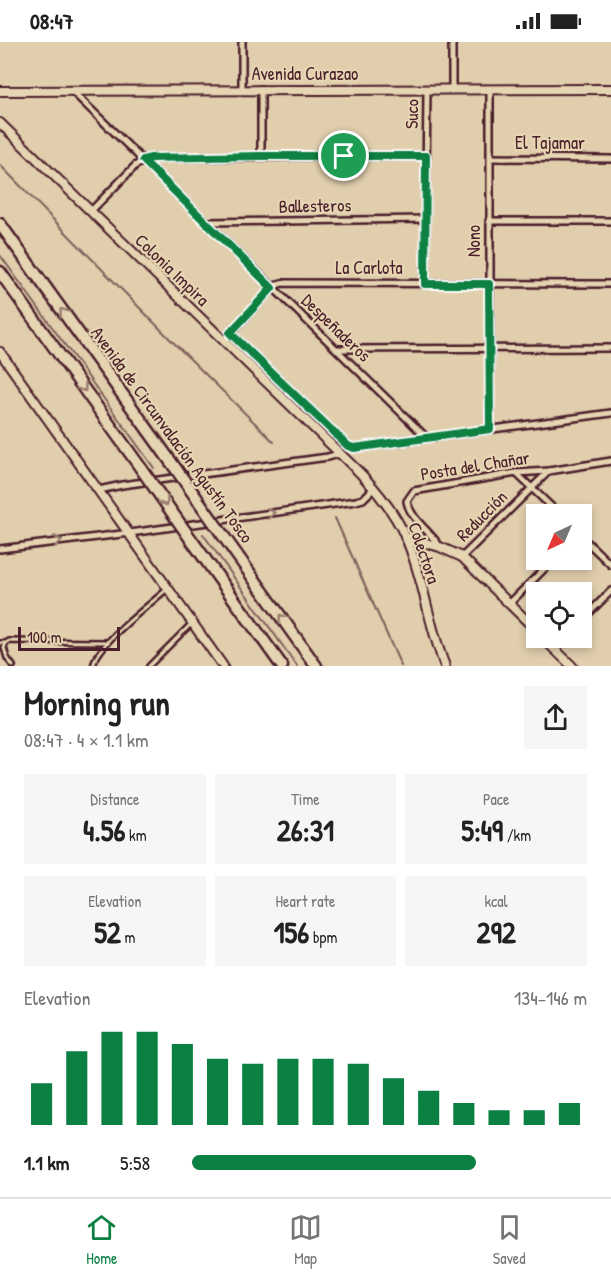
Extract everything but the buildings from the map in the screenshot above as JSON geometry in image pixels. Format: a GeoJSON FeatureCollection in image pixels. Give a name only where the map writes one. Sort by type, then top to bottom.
{"type":"FeatureCollection","features":[{"type":"Feature","properties":{"kind":"highway","name":"Avenida de Circunvalación Agustín Tosco"},"geometry":{"type":"LineString","coordinates":[[0,224],[316,666]]}},
{"type":"Feature","properties":{"kind":"highway"},"geometry":{"type":"LineString","coordinates":[[0,272],[282,666]]}},
{"type":"Feature","properties":{"kind":"street"},"geometry":{"type":"LineString","coordinates":[[242,42],[242,89]]}},
{"type":"Feature","properties":{"kind":"street"},"geometry":{"type":"LineString","coordinates":[[452,42],[452,89]]}},
{"type":"Feature","properties":{"kind":"street"},"geometry":{"type":"LineString","coordinates":[[261,89],[261,156]]}},
{"type":"Feature","properties":{"kind":"street","name":"Suco"},"geometry":{"type":"LineString","coordinates":[[425,284],[427,89]]}},
{"type":"Feature","properties":{"kind":"street","name":"Nono"},"geometry":{"type":"LineString","coordinates":[[490,89],[490,429]]}},
{"type":"Feature","properties":{"kind":"street","name":"Avenida Curazao"},"geometry":{"type":"LineString","coordinates":[[0,91],[611,89]]}},
{"type":"Feature","properties":{"kind":"street","name":"Despeñaderos"},"geometry":{"type":"LineString","coordinates":[[71,90],[426,437]]}},
{"type":"Feature","properties":{"kind":"street","name":"Colonia Impira"},"geometry":{"type":"LineString","coordinates":[[0,123],[323,439]]}},
{"type":"Feature","properties":{"kind":"street"},"geometry":{"type":"LineString","coordinates":[[91,211],[143,160],[151,158],[426,156]]}},
{"type":"Feature","properties":{"kind":"street","name":"El Tajamar"},"geometry":{"type":"LineString","coordinates":[[490,158],[611,159]]}},
{"type":"Feature","properties":{"kind":"street","name":"Ballesteros"},"geometry":{"type":"LineString","coordinates":[[205,222],[426,219]]}},
{"type":"Feature","properties":{"kind":"street"},"geometry":{"type":"LineString","coordinates":[[489,221],[611,221]]}},
{"type":"Feature","properties":{"kind":"street","name":"La Carlota"},"geometry":{"type":"LineString","coordinates":[[272,288],[281,283],[611,284]]}},
{"type":"Feature","properties":{"kind":"street"},"geometry":{"type":"LineString","coordinates":[[224,341],[272,288]]}},
{"type":"Feature","properties":{"kind":"street"},"geometry":{"type":"LineString","coordinates":[[230,333],[348,446],[354,448],[611,413]]}},
{"type":"Feature","properties":{"kind":"street"},"geometry":{"type":"LineString","coordinates":[[337,350],[611,348]]}},
{"type":"Feature","properties":{"kind":"street"},"geometry":{"type":"LineString","coordinates":[[0,352],[223,666]]}},
{"type":"Feature","properties":{"kind":"street","name":"Colectora"},"geometry":{"type":"LineString","coordinates":[[323,439],[374,488],[391,510],[413,556],[435,639],[445,666]]}},
{"type":"Feature","properties":{"kind":"street"},"geometry":{"type":"LineString","coordinates":[[99,490],[122,484],[339,454]]}},
{"type":"Feature","properties":{"kind":"street","name":"Posta del Chañar"},"geometry":{"type":"LineString","coordinates":[[440,547],[434,537],[410,512],[407,501],[414,490],[516,473],[549,471],[611,461]]}},
{"type":"Feature","properties":{"kind":"street","name":"Reducción"},"geometry":{"type":"LineString","coordinates":[[462,557],[549,471]]}},
{"type":"Feature","properties":{"kind":"street"},"geometry":{"type":"LineString","coordinates":[[516,473],[548,504]]}},
{"type":"Feature","properties":{"kind":"street"},"geometry":{"type":"LineString","coordinates":[[0,549],[356,501],[374,488]]}},
{"type":"Feature","properties":{"kind":"street"},"geometry":{"type":"LineString","coordinates":[[405,537],[440,547],[462,557],[526,620]]}},
{"type":"Feature","properties":{"kind":"street"},"geometry":{"type":"LineString","coordinates":[[592,546],[611,564]]}},
{"type":"Feature","properties":{"kind":"street"},"geometry":{"type":"LineString","coordinates":[[509,604],[543,570]]}},
{"type":"Feature","properties":{"kind":"street"},"geometry":{"type":"LineString","coordinates":[[592,610],[611,591]]}},
{"type":"Feature","properties":{"kind":"street"},"geometry":{"type":"LineString","coordinates":[[554,648],[572,666]]}},
{"type":"Feature","properties":{"kind":"lane"},"geometry":{"type":"LineString","coordinates":[[93,666],[96,657],[108,642],[168,588]]}},
{"type":"Feature","properties":{"kind":"lane"},"geometry":{"type":"LineString","coordinates":[[149,666],[192,623]]}},
{"type":"Feature","properties":{"kind":"lane"},"geometry":{"type":"LineString","coordinates":[[0,644],[108,642]]}},
{"type":"Feature","properties":{"kind":"lane"},"geometry":{"type":"LineString","coordinates":[[6,643],[4,648],[7,658],[13,666]]}},
{"type":"Feature","properties":{"kind":"waterway"},"geometry":{"type":"LineString","coordinates":[[0,165],[274,442]]}},
{"type":"Feature","properties":{"kind":"waterway"},"geometry":{"type":"LineString","coordinates":[[0,255],[154,468]]}},
{"type":"Feature","properties":{"kind":"waterway"},"geometry":{"type":"LineString","coordinates":[[335,518],[401,666]]}},
{"type":"Feature","properties":{"kind":"waterway"},"geometry":{"type":"LineString","coordinates":[[203,534],[297,666]]}},
{"type":"Feature","properties":{"kind":"route"},"geometry":{"type":"LineString","coordinates":[[344,156],[426,156],[425,284],[489,284],[490,429],[354,448],[348,446],[230,333],[272,288],[143,160],[151,158],[344,156]]}}]}
